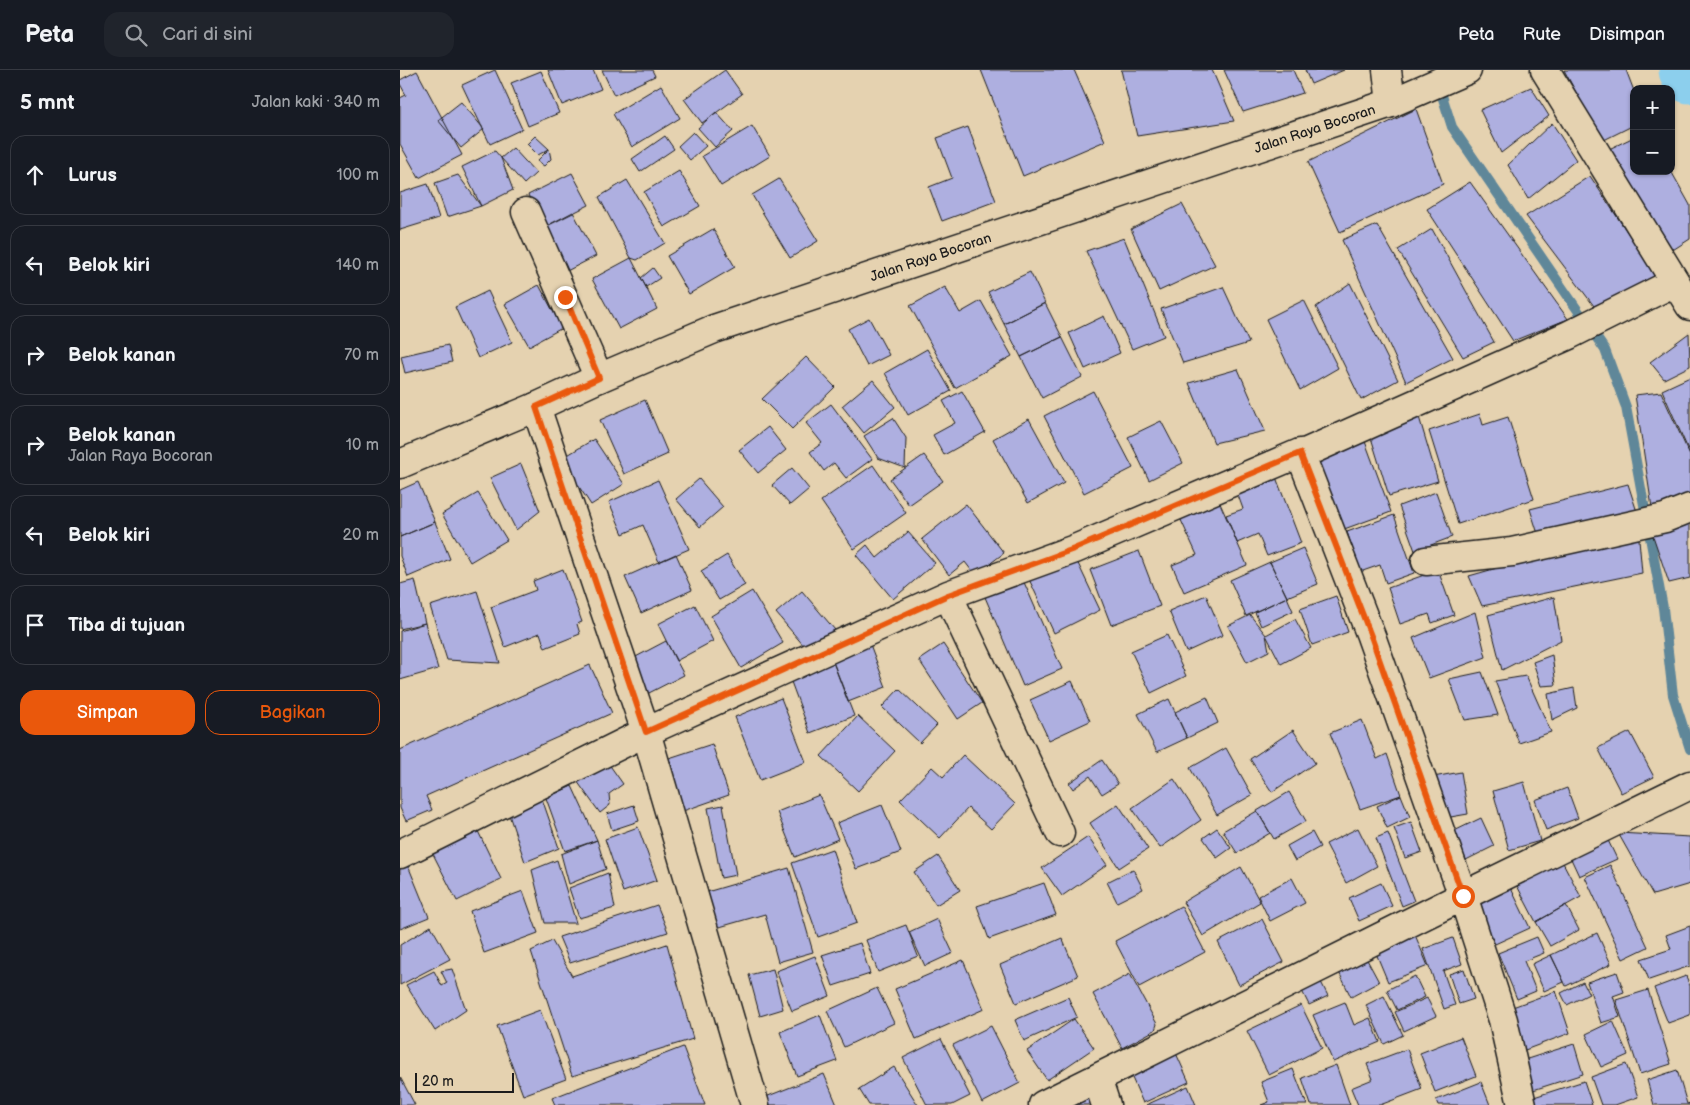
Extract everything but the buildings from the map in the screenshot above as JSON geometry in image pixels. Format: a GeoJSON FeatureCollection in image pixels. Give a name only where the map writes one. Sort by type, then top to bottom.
{"type":"FeatureCollection","features":[{"type":"Feature","properties":{"kind":"street"},"geometry":{"type":"LineString","coordinates":[[1387,70],[1391,103]]}},
{"type":"Feature","properties":{"kind":"street"},"geometry":{"type":"LineString","coordinates":[[1545,70],[1690,306]]}},
{"type":"Feature","properties":{"kind":"street","name":"Jalan Raya Bocoran"},"geometry":{"type":"LineString","coordinates":[[400,464],[714,329],[1391,103],[1459,74]]}},
{"type":"Feature","properties":{"kind":"street"},"geometry":{"type":"LineString","coordinates":[[526,212],[599,378]]}},
{"type":"Feature","properties":{"kind":"street"},"geometry":{"type":"LineString","coordinates":[[400,854],[646,732],[948,595],[1074,549],[1300,453],[1307,452],[1570,336],[1675,282]]}},
{"type":"Feature","properties":{"kind":"street"},"geometry":{"type":"LineString","coordinates":[[536,407],[646,732],[755,1105]]}},
{"type":"Feature","properties":{"kind":"street"},"geometry":{"type":"LineString","coordinates":[[1300,453],[1371,636],[1463,896],[1504,1020],[1522,1105]]}},
{"type":"Feature","properties":{"kind":"street"},"geometry":{"type":"LineString","coordinates":[[1426,560],[1512,552],[1649,522],[1690,508]]}},
{"type":"Feature","properties":{"kind":"street"},"geometry":{"type":"LineString","coordinates":[[948,595],[1060,833]]}},
{"type":"Feature","properties":{"kind":"street"},"geometry":{"type":"LineString","coordinates":[[1043,1105],[1690,785]]}},
{"type":"Feature","properties":{"kind":"street"},"geometry":{"type":"LineString","coordinates":[[1097,1078],[1106,1105]]}},
{"type":"Feature","properties":{"kind":"waterway"},"geometry":{"type":"LineString","coordinates":[[1688,70],[1690,74]]}},
{"type":"Feature","properties":{"kind":"waterway"},"geometry":{"type":"LineString","coordinates":[[1438,83],[1452,127],[1605,350],[1626,407],[1663,608],[1673,695],[1690,749]]}},
{"type":"Feature","properties":{"kind":"route"},"geometry":{"type":"LineString","coordinates":[[565,297],[599,378],[536,407],[646,732],[948,595],[1074,549],[1300,453],[1371,636],[1463,896]]}}]}
